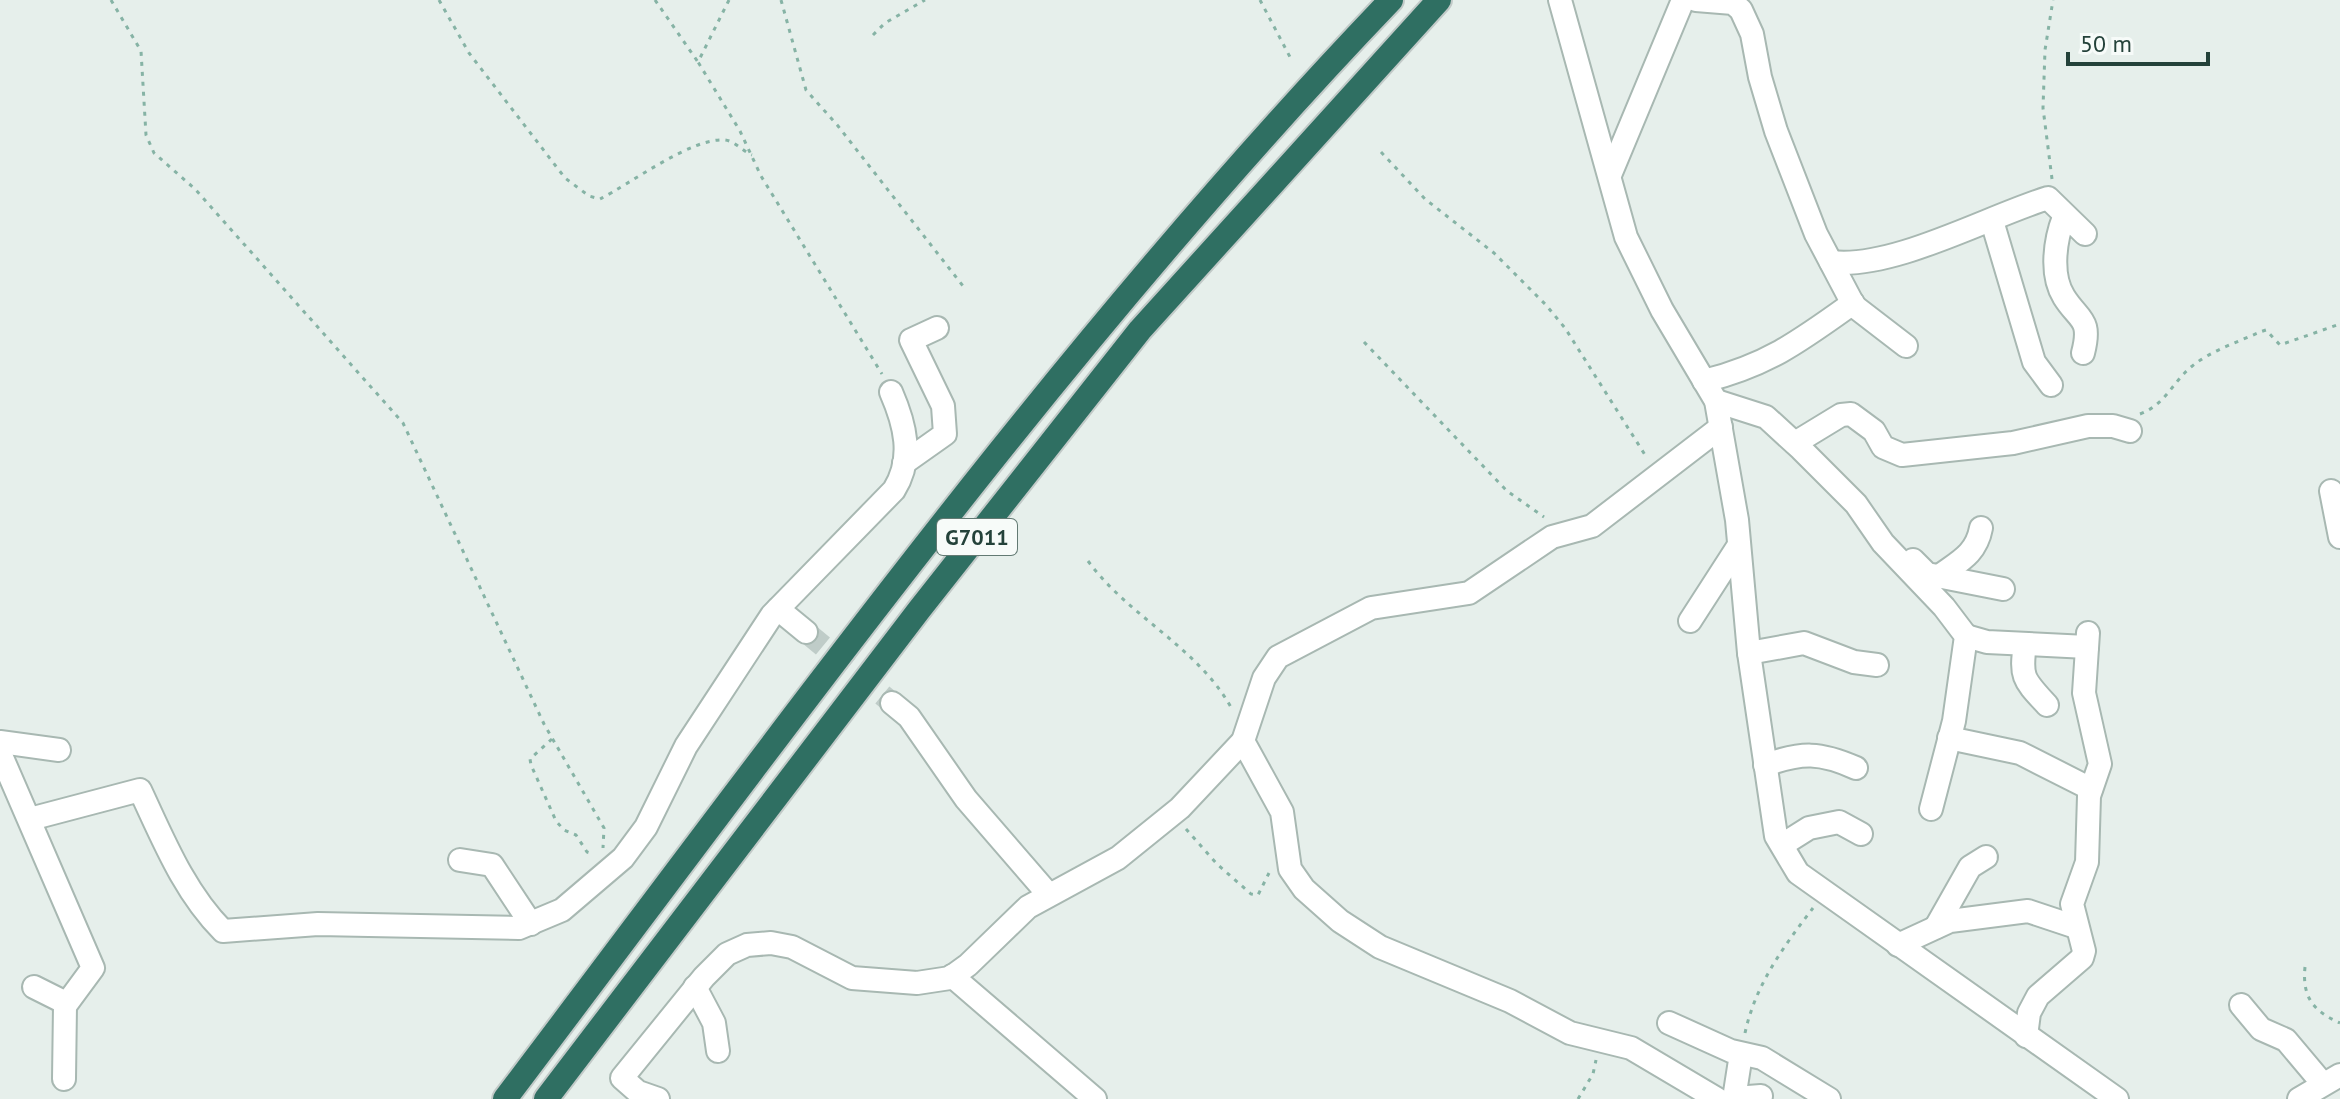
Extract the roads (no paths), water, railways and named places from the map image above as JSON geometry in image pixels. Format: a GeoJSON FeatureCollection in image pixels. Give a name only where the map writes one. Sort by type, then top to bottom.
{"type":"FeatureCollection","features":[{"type":"Feature","properties":{"kind":"highway","name":"G7011"},"geometry":{"type":"LineString","coordinates":[[505,1099],[892,589],[1113,308],[1391,0]]}},
{"type":"Feature","properties":{"kind":"highway","name":"G7011"},"geometry":{"type":"LineString","coordinates":[[546,1099],[909,623],[1140,330],[1439,0]]}},
{"type":"Feature","properties":{"kind":"street"},"geometry":{"type":"LineString","coordinates":[[1560,0],[1575,63],[1626,237],[1662,310],[1716,401],[1739,545],[1749,653],[1776,836],[1798,873],[2117,1099]]}},
{"type":"Feature","properties":{"kind":"street"},"geometry":{"type":"LineString","coordinates":[[1610,175],[1683,0]]}},
{"type":"Feature","properties":{"kind":"street"},"geometry":{"type":"LineString","coordinates":[[1696,0],[1733,3],[1741,10],[1752,34],[1760,77],[1776,131],[1816,234],[1853,303],[1864,317],[1906,346]]}},
{"type":"Feature","properties":{"kind":"street"},"geometry":{"type":"LineString","coordinates":[[1831,262],[1880,258],[1979,222],[1992,221],[2020,206],[2048,198],[2085,234]]}},
{"type":"Feature","properties":{"kind":"street"},"geometry":{"type":"LineString","coordinates":[[2058,208],[2057,281],[2064,298],[2083,320],[2087,338],[2083,353]]}},
{"type":"Feature","properties":{"kind":"street"},"geometry":{"type":"LineString","coordinates":[[1992,221],[2034,362],[2051,385]]}},
{"type":"Feature","properties":{"kind":"street"},"geometry":{"type":"LineString","coordinates":[[1704,381],[1739,373],[1789,350],[1853,303]]}},
{"type":"Feature","properties":{"kind":"street"},"geometry":{"type":"LineString","coordinates":[[904,463],[945,434],[945,413],[911,340],[937,328]]}},
{"type":"Feature","properties":{"kind":"street"},"geometry":{"type":"LineString","coordinates":[[891,392],[906,427],[927,449]]}},
{"type":"Feature","properties":{"kind":"street"},"geometry":{"type":"LineString","coordinates":[[1716,401],[1766,417],[1795,443],[1860,510],[1883,543],[1944,607],[1966,636],[2025,644],[2088,640],[2085,705],[2100,764],[2091,789],[2087,862],[2072,904],[2083,944],[2082,958],[2038,996],[2029,1013],[2026,1036]]}},
{"type":"Feature","properties":{"kind":"street"},"geometry":{"type":"LineString","coordinates":[[1795,443],[1841,415],[1851,414],[1863,420],[1883,447],[1902,455],[2013,443],[2088,426],[2124,430]]}},
{"type":"Feature","properties":{"kind":"street"},"geometry":{"type":"LineString","coordinates":[[30,819],[140,790],[174,862],[204,912],[223,931],[318,924],[467,929],[519,928],[531,924],[562,910],[623,858],[646,827],[686,746],[778,609],[812,571],[885,502],[897,485],[904,463],[906,427]]}},
{"type":"Feature","properties":{"kind":"street"},"geometry":{"type":"LineString","coordinates":[[658,1099],[638,1092],[622,1078],[695,987],[727,954],[763,943],[792,947],[852,978],[917,983],[952,976],[1028,907],[1135,847],[1173,814],[1247,733],[1269,667],[1298,645],[1371,608],[1469,593],[1552,537],[1592,526],[1721,427]]}},
{"type":"Feature","properties":{"kind":"street"},"geometry":{"type":"LineString","coordinates":[[2331,491],[2340,537]]}},
{"type":"Feature","properties":{"kind":"street"},"geometry":{"type":"LineString","coordinates":[[1860,510],[1876,518],[1927,574],[2003,589]]}},
{"type":"Feature","properties":{"kind":"street"},"geometry":{"type":"LineString","coordinates":[[1938,577],[1966,557],[1978,541],[1981,528]]}},
{"type":"Feature","properties":{"kind":"street"},"geometry":{"type":"LineString","coordinates":[[1690,621],[1739,545]]}},
{"type":"Feature","properties":{"kind":"street"},"geometry":{"type":"LineString","coordinates":[[778,609],[806,632]]}},
{"type":"Feature","properties":{"kind":"street"},"geometry":{"type":"LineString","coordinates":[[1931,809],[1949,738],[1966,636]]}},
{"type":"Feature","properties":{"kind":"street"},"geometry":{"type":"LineString","coordinates":[[1749,653],[1804,643],[1854,662],[1877,665]]}},
{"type":"Feature","properties":{"kind":"street"},"geometry":{"type":"LineString","coordinates":[[2025,644],[2021,671],[2025,681],[2047,705]]}},
{"type":"Feature","properties":{"kind":"street"},"geometry":{"type":"LineString","coordinates":[[892,703],[909,717],[966,799],[1049,895]]}},
{"type":"Feature","properties":{"kind":"street"},"geometry":{"type":"LineString","coordinates":[[1247,733],[1282,812],[1290,869],[1322,906],[1380,947],[1510,1001],[1570,1033],[1631,1048],[1729,1099],[1761,1096]]}},
{"type":"Feature","properties":{"kind":"street"},"geometry":{"type":"LineString","coordinates":[[1949,738],[2020,753],[2091,789]]}},
{"type":"Feature","properties":{"kind":"street"},"geometry":{"type":"LineString","coordinates":[[0,742],[59,750]]}},
{"type":"Feature","properties":{"kind":"street"},"geometry":{"type":"LineString","coordinates":[[0,753],[93,968],[66,1003],[62,1051],[64,1079]]}},
{"type":"Feature","properties":{"kind":"street"},"geometry":{"type":"LineString","coordinates":[[1765,765],[1797,756],[1826,755],[1856,768]]}},
{"type":"Feature","properties":{"kind":"street"},"geometry":{"type":"LineString","coordinates":[[1782,845],[1809,828],[1839,822],[1861,834]]}},
{"type":"Feature","properties":{"kind":"street"},"geometry":{"type":"LineString","coordinates":[[1936,927],[1970,867],[1986,857]]}},
{"type":"Feature","properties":{"kind":"street"},"geometry":{"type":"LineString","coordinates":[[460,860],[492,865],[531,924]]}},
{"type":"Feature","properties":{"kind":"street"},"geometry":{"type":"LineString","coordinates":[[1898,945],[1950,921],[2028,911],[2076,927]]}},
{"type":"Feature","properties":{"kind":"street"},"geometry":{"type":"LineString","coordinates":[[952,976],[1095,1099]]}},
{"type":"Feature","properties":{"kind":"street"},"geometry":{"type":"LineString","coordinates":[[34,987],[66,1003]]}},
{"type":"Feature","properties":{"kind":"street"},"geometry":{"type":"LineString","coordinates":[[695,987],[714,1023],[718,1051]]}},
{"type":"Feature","properties":{"kind":"street"},"geometry":{"type":"LineString","coordinates":[[2241,1005],[2261,1029],[2286,1040],[2332,1080],[2299,1099]]}},
{"type":"Feature","properties":{"kind":"street"},"geometry":{"type":"LineString","coordinates":[[1669,1023],[1741,1054],[1762,1058],[1829,1099]]}},
{"type":"Feature","properties":{"kind":"street"},"geometry":{"type":"LineString","coordinates":[[1729,1099],[1741,1054]]}},
{"type":"Feature","properties":{"kind":"tunnel"},"geometry":{"type":"LineString","coordinates":[[806,632],[892,703]]}}]}
